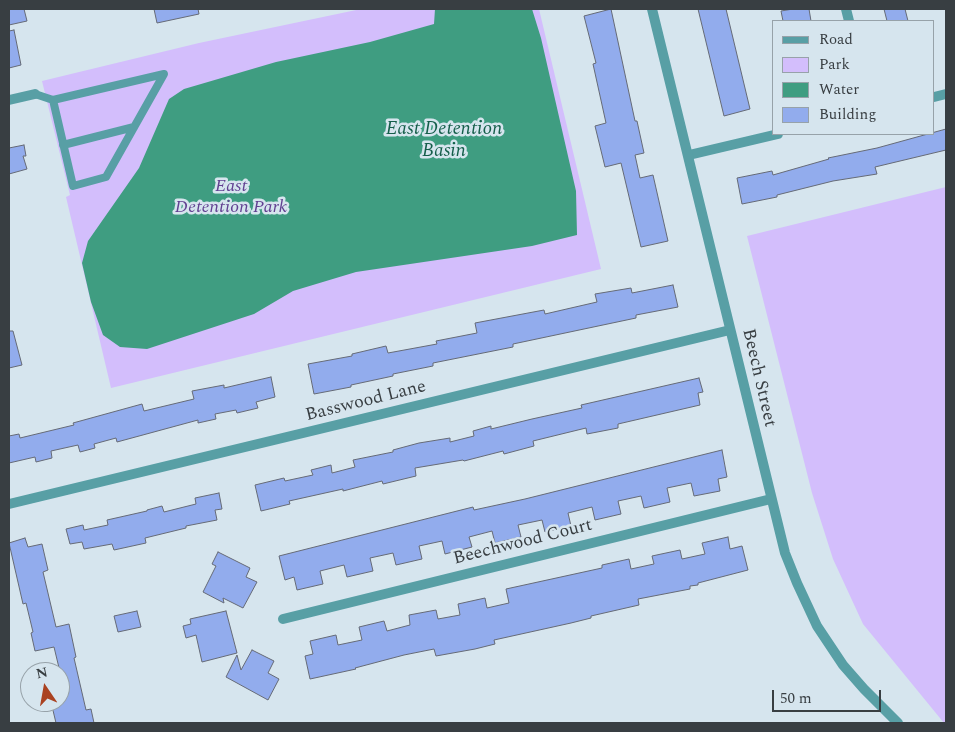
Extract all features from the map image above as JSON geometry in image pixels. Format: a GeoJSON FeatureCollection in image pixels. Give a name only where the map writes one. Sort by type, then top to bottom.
{"type":"FeatureCollection","features":[{"type":"Feature","properties":{"kind":"street","name":"Beech Street"},"geometry":{"type":"LineString","coordinates":[[652,9],[785,554],[817,626],[843,665],[898,723]]}},
{"type":"Feature","properties":{"kind":"street"},"geometry":{"type":"LineString","coordinates":[[9,100],[35,94]]}},
{"type":"Feature","properties":{"kind":"street"},"geometry":{"type":"LineString","coordinates":[[689,155],[774,135]]}},
{"type":"Feature","properties":{"kind":"street","name":"Basswood Lane"},"geometry":{"type":"LineString","coordinates":[[9,504],[730,330]]}},
{"type":"Feature","properties":{"kind":"street","name":"Beechwood Court"},"geometry":{"type":"LineString","coordinates":[[283,619],[771,499]]}},
{"type":"Feature","properties":{"kind":"lane"},"geometry":{"type":"LineString","coordinates":[[35,94],[53,100],[164,74],[106,177],[73,186],[53,100]]}},
{"type":"Feature","properties":{"kind":"lane"},"geometry":{"type":"LineString","coordinates":[[63,145],[134,127]]}},
{"type":"Feature","properties":{"kind":"green space","name":"East Detention Basin"},"geometry":{"type":"Polygon","coordinates":[[[361,9],[539,9],[601,269],[111,388],[66,197],[70,195],[42,81],[199,43],[361,9]]]}},
{"type":"Feature","properties":{"kind":"green space"},"geometry":{"type":"Polygon","coordinates":[[[946,187],[946,723],[944,723],[863,624],[833,559],[812,493],[747,236],[946,187]]]}},
{"type":"Feature","properties":{"kind":"water","name":"East Detention Basin"},"geometry":{"type":"Polygon","coordinates":[[[435,9],[532,9],[541,38],[576,191],[577,235],[532,246],[356,272],[293,291],[254,314],[147,349],[120,347],[103,335],[91,302],[82,263],[88,241],[139,168],[169,99],[184,89],[276,62],[370,42],[434,24],[435,9]]]}},
{"type":"Feature","properties":{"kind":"building"},"geometry":{"type":"Polygon","coordinates":[[[9,9],[24,9],[27,21],[9,25],[9,9]]]}},
{"type":"Feature","properties":{"kind":"building"},"geometry":{"type":"Polygon","coordinates":[[[154,9],[198,9],[199,14],[157,23],[154,9]]]}},
{"type":"Feature","properties":{"kind":"building"},"geometry":{"type":"Polygon","coordinates":[[[611,9],[635,121],[637,121],[644,153],[635,155],[640,178],[653,175],[668,241],[641,247],[621,163],[605,167],[595,126],[606,123],[593,64],[596,63],[584,16],[611,9]]]}},
{"type":"Feature","properties":{"kind":"building"},"geometry":{"type":"Polygon","coordinates":[[[698,9],[726,9],[750,109],[724,116],[698,9]]]}},
{"type":"Feature","properties":{"kind":"building"},"geometry":{"type":"Polygon","coordinates":[[[809,9],[811,20],[783,20],[781,11],[809,9]]]}},
{"type":"Feature","properties":{"kind":"building"},"geometry":{"type":"Polygon","coordinates":[[[884,9],[905,9],[908,20],[887,20],[884,9]]]}},
{"type":"Feature","properties":{"kind":"building"},"geometry":{"type":"Polygon","coordinates":[[[14,30],[21,65],[9,68],[9,31],[14,30]]]}},
{"type":"Feature","properties":{"kind":"building"},"geometry":{"type":"Polygon","coordinates":[[[946,129],[946,150],[875,167],[877,174],[833,181],[777,195],[777,197],[742,204],[737,178],[772,171],[773,175],[828,158],[877,148],[924,135],[935,135],[935,132],[946,129]]]}},
{"type":"Feature","properties":{"kind":"building"},"geometry":{"type":"Polygon","coordinates":[[[24,145],[26,156],[23,156],[27,169],[9,174],[9,148],[24,145]]]}},
{"type":"Feature","properties":{"kind":"building"},"geometry":{"type":"Polygon","coordinates":[[[673,285],[678,307],[636,315],[636,318],[513,344],[513,347],[433,363],[433,366],[393,374],[393,376],[351,385],[351,387],[314,394],[308,364],[352,356],[352,354],[386,346],[388,353],[437,344],[436,341],[477,333],[475,323],[544,310],[545,314],[597,302],[595,294],[631,288],[632,293],[673,285]]]}},
{"type":"Feature","properties":{"kind":"building"},"geometry":{"type":"Polygon","coordinates":[[[9,331],[13,331],[22,365],[9,368],[9,331]]]}},
{"type":"Feature","properties":{"kind":"building"},"geometry":{"type":"Polygon","coordinates":[[[271,377],[275,397],[256,402],[258,408],[237,413],[236,410],[215,414],[216,419],[198,423],[198,420],[117,442],[116,438],[94,444],[95,448],[80,452],[78,445],[51,451],[52,458],[36,462],[35,457],[9,463],[9,436],[19,434],[20,438],[74,425],[73,423],[142,404],[144,411],[194,399],[192,391],[224,385],[224,388],[271,377]]]}},
{"type":"Feature","properties":{"kind":"building"},"geometry":{"type":"Polygon","coordinates":[[[699,378],[703,392],[698,393],[700,405],[618,424],[618,428],[587,434],[586,428],[533,441],[534,446],[504,454],[503,451],[464,461],[415,468],[416,476],[383,484],[382,481],[343,491],[343,489],[289,501],[290,504],[261,511],[255,485],[284,478],[285,481],[313,475],[311,470],[331,465],[332,473],[355,467],[353,460],[393,452],[393,450],[419,443],[450,438],[450,442],[474,436],[473,431],[491,426],[491,429],[582,408],[581,405],[699,378]]]}},
{"type":"Feature","properties":{"kind":"building"},"geometry":{"type":"Polygon","coordinates":[[[722,450],[727,477],[718,479],[720,491],[694,496],[691,483],[667,488],[670,502],[644,508],[641,496],[618,501],[621,514],[595,520],[592,507],[568,513],[571,526],[545,532],[542,520],[518,525],[521,537],[495,543],[492,531],[469,537],[472,547],[445,554],[442,541],[419,546],[422,559],[396,565],[393,553],[370,558],[373,571],[347,577],[344,565],[320,571],[323,584],[297,590],[294,577],[285,580],[279,556],[473,507],[474,510],[525,499],[722,450]]]}},
{"type":"Feature","properties":{"kind":"building"},"geometry":{"type":"Polygon","coordinates":[[[219,493],[222,509],[215,510],[217,520],[186,526],[186,528],[145,538],[146,543],[114,550],[112,544],[84,549],[82,542],[70,544],[66,529],[83,525],[84,530],[108,525],[107,520],[162,506],[164,512],[196,504],[195,498],[219,493]]]}},
{"type":"Feature","properties":{"kind":"building"},"geometry":{"type":"Polygon","coordinates":[[[728,537],[730,549],[742,546],[748,570],[698,583],[698,585],[690,586],[690,589],[638,599],[639,605],[591,616],[591,618],[571,623],[494,640],[495,644],[475,649],[436,656],[434,649],[310,679],[305,656],[313,654],[310,641],[336,635],[338,645],[362,640],[359,627],[384,621],[387,631],[410,625],[409,615],[436,610],[438,619],[460,615],[458,604],[485,598],[487,608],[509,603],[506,589],[602,568],[602,565],[629,559],[631,569],[654,564],[652,556],[680,550],[682,559],[705,554],[702,543],[728,537]]]}},
{"type":"Feature","properties":{"kind":"building"},"geometry":{"type":"Polygon","coordinates":[[[25,538],[28,547],[42,544],[48,570],[43,572],[56,627],[69,624],[76,657],[74,658],[86,710],[91,709],[94,723],[56,723],[53,712],[70,712],[70,662],[58,662],[54,647],[35,651],[31,633],[33,632],[26,603],[23,604],[9,543],[25,538]]]}},
{"type":"Feature","properties":{"kind":"building"},"geometry":{"type":"Polygon","coordinates":[[[218,552],[250,568],[246,577],[257,582],[243,608],[223,598],[224,603],[203,592],[216,566],[212,564],[218,552]]]}},
{"type":"Feature","properties":{"kind":"building"},"geometry":{"type":"Polygon","coordinates":[[[137,611],[141,627],[118,632],[114,616],[137,611]]]}},
{"type":"Feature","properties":{"kind":"building"},"geometry":{"type":"Polygon","coordinates":[[[226,611],[237,653],[202,662],[196,635],[186,638],[183,626],[191,624],[190,619],[226,611]]]}},
{"type":"Feature","properties":{"kind":"building"},"geometry":{"type":"Polygon","coordinates":[[[252,650],[274,661],[268,673],[279,679],[268,700],[226,677],[237,655],[241,670],[252,650]]]}},
{"type":"Feature","properties":{"kind":"park label","name":"East Detention Park"},"geometry":{"type":"Point","coordinates":[231,197]}}]}
